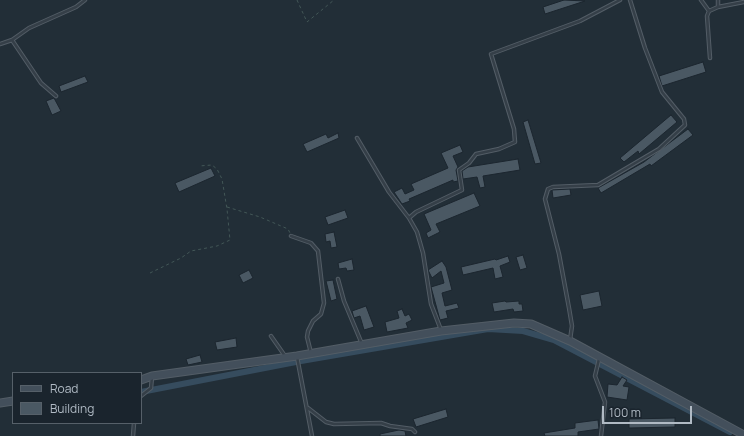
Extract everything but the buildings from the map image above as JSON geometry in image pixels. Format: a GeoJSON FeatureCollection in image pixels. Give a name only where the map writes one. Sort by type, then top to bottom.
{"type":"FeatureCollection","features":[{"type":"Feature","properties":{"kind":"street"},"geometry":{"type":"LineString","coordinates":[[142,380],[152,376],[286,358],[441,331],[514,323],[531,324],[570,341],[744,435]]}},
{"type":"Feature","properties":{"kind":"street"},"geometry":{"type":"LineString","coordinates":[[0,403],[12,401]]}},
{"type":"Feature","properties":{"kind":"lane"},"geometry":{"type":"LineString","coordinates":[[0,44],[12,40],[29,28],[76,8],[85,0]]}},
{"type":"Feature","properties":{"kind":"lane"},"geometry":{"type":"LineString","coordinates":[[408,218],[416,212],[462,190],[460,170],[469,163],[476,154],[499,149],[515,142],[514,129],[491,54],[580,21],[620,0]]}},
{"type":"Feature","properties":{"kind":"lane"},"geometry":{"type":"LineString","coordinates":[[570,341],[572,326],[569,308],[556,242],[545,199],[548,189],[554,186],[598,185],[659,149],[685,126],[684,118],[662,92],[645,48],[630,0]]}},
{"type":"Feature","properties":{"kind":"lane"},"geometry":{"type":"LineString","coordinates":[[702,0],[709,11]]}},
{"type":"Feature","properties":{"kind":"lane"},"geometry":{"type":"LineString","coordinates":[[718,0],[718,7]]}},
{"type":"Feature","properties":{"kind":"lane"},"geometry":{"type":"LineString","coordinates":[[710,58],[707,16],[709,11],[718,7],[744,2]]}},
{"type":"Feature","properties":{"kind":"lane"},"geometry":{"type":"LineString","coordinates":[[12,40],[41,83],[56,96]]}},
{"type":"Feature","properties":{"kind":"lane"},"geometry":{"type":"LineString","coordinates":[[357,138],[389,192],[417,232],[423,253],[431,304],[441,331]]}},
{"type":"Feature","properties":{"kind":"lane"},"geometry":{"type":"LineString","coordinates":[[291,236],[311,243],[318,251],[324,303],[323,309],[312,321],[308,331],[311,354]]}},
{"type":"Feature","properties":{"kind":"lane"},"geometry":{"type":"LineString","coordinates":[[338,279],[344,301],[362,345]]}},
{"type":"Feature","properties":{"kind":"lane"},"geometry":{"type":"LineString","coordinates":[[271,336],[286,358]]}},
{"type":"Feature","properties":{"kind":"lane"},"geometry":{"type":"LineString","coordinates":[[297,356],[308,408],[312,436]]}},
{"type":"Feature","properties":{"kind":"lane"},"geometry":{"type":"LineString","coordinates":[[600,357],[596,366],[595,376],[605,402],[601,436]]}},
{"type":"Feature","properties":{"kind":"lane"},"geometry":{"type":"LineString","coordinates":[[142,395],[151,388],[152,376]]}},
{"type":"Feature","properties":{"kind":"lane"},"geometry":{"type":"LineString","coordinates":[[308,408],[326,422],[334,424],[381,423],[412,429],[415,432]]}},
{"type":"Feature","properties":{"kind":"lane"},"geometry":{"type":"LineString","coordinates":[[133,436],[134,424]]}},
{"type":"Feature","properties":{"kind":"path"},"geometry":{"type":"LineString","coordinates":[[297,0],[307,22],[334,0]]}},
{"type":"Feature","properties":{"kind":"path"},"geometry":{"type":"LineString","coordinates":[[150,273],[181,258],[191,250],[217,246],[230,240],[227,207],[222,179],[217,169],[212,165],[199,166]]}},
{"type":"Feature","properties":{"kind":"path"},"geometry":{"type":"LineString","coordinates":[[227,207],[260,216],[288,229],[291,236]]}},
{"type":"Feature","properties":{"kind":"waterway"},"geometry":{"type":"LineString","coordinates":[[142,392],[301,361],[488,329],[523,331],[554,340],[730,432]]}}]}
